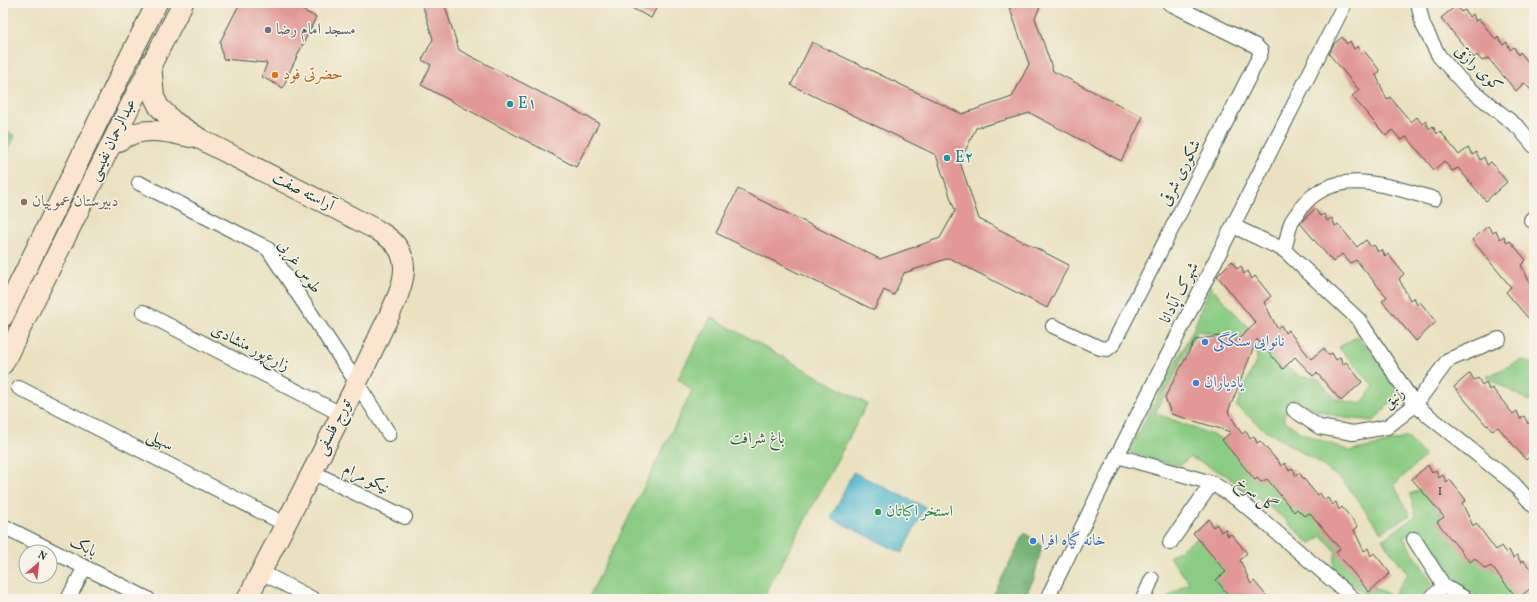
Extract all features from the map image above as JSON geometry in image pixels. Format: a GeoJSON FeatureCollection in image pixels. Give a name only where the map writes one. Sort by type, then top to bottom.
{"type":"FeatureCollection","features":[{"type":"Feature","properties":{"kind":"street","name":"عبدالرحمان نفیسی"},"geometry":{"type":"LineString","coordinates":[[3,317],[157,3]]}},
{"type":"Feature","properties":{"kind":"street","name":"عبدالرحمان نفیسی"},"geometry":{"type":"LineString","coordinates":[[3,364],[151,63],[183,3]]}},
{"type":"Feature","properties":{"kind":"street","name":"شکوری شرقی"},"geometry":{"type":"LineString","coordinates":[[1054,326],[1100,348],[1107,349],[1112,344],[1261,52],[1256,46],[1169,3]]}},
{"type":"Feature","properties":{"kind":"street","name":"شهرک آپادانا"},"geometry":{"type":"LineString","coordinates":[[1047,599],[1117,456],[1345,3]]}},
{"type":"Feature","properties":{"kind":"street","name":"کوی رازقی"},"geometry":{"type":"LineString","coordinates":[[1418,3],[1423,26],[1439,56],[1464,84],[1519,128],[1534,146]]}},
{"type":"Feature","properties":{"kind":"street","name":"آراسته صفت"},"geometry":{"type":"LineString","coordinates":[[151,63],[154,97],[159,106],[173,121],[202,140],[377,230],[391,239],[400,251]]}},
{"type":"Feature","properties":{"kind":"street","name":"آراسته صفت"},"geometry":{"type":"LineString","coordinates":[[110,146],[137,132],[150,131],[169,132],[202,140]]}},
{"type":"Feature","properties":{"kind":"street"},"geometry":{"type":"LineString","coordinates":[[1284,250],[1291,222],[1308,199],[1333,185],[1361,181],[1434,199]]}},
{"type":"Feature","properties":{"kind":"street","name":"طوس غربی"},"geometry":{"type":"LineString","coordinates":[[139,182],[268,249],[389,434]]}},
{"type":"Feature","properties":{"kind":"street"},"geometry":{"type":"LineString","coordinates":[[1233,226],[1284,250],[1359,320],[1415,405],[1513,483],[1534,506]]}},
{"type":"Feature","properties":{"kind":"street","name":"تورج فلسفی"},"geometry":{"type":"LineString","coordinates":[[247,599],[357,383],[402,286],[404,268],[400,251]]}},
{"type":"Feature","properties":{"kind":"street","name":"زارع‌پور منشادی"},"geometry":{"type":"LineString","coordinates":[[143,312],[341,414]]}},
{"type":"Feature","properties":{"kind":"street","name":"زنبق"},"geometry":{"type":"LineString","coordinates":[[1294,410],[1319,427],[1353,433],[1387,427],[1415,405],[1448,360],[1498,339]]}},
{"type":"Feature","properties":{"kind":"street","name":"سهیلی"},"geometry":{"type":"LineString","coordinates":[[19,388],[285,524]]}},
{"type":"Feature","properties":{"kind":"street","name":"گل سرخ"},"geometry":{"type":"LineString","coordinates":[[1117,456],[1212,483],[1240,501],[1354,599]]}},
{"type":"Feature","properties":{"kind":"street","name":"نیکو مرام"},"geometry":{"type":"LineString","coordinates":[[312,472],[405,517]]}},
{"type":"Feature","properties":{"kind":"street"},"geometry":{"type":"LineString","coordinates":[[1170,543],[1212,483]]}},
{"type":"Feature","properties":{"kind":"street","name":"بابک"},"geometry":{"type":"LineString","coordinates":[[3,526],[148,599]]}},
{"type":"Feature","properties":{"kind":"street"},"geometry":{"type":"LineString","coordinates":[[1414,539],[1444,586],[1466,599]]}},
{"type":"Feature","properties":{"kind":"street"},"geometry":{"type":"LineString","coordinates":[[68,599],[85,567]]}},
{"type":"Feature","properties":{"kind":"street"},"geometry":{"type":"LineString","coordinates":[[261,572],[313,599]]}},
{"type":"Feature","properties":{"kind":"street"},"geometry":{"type":"LineString","coordinates":[[1143,599],[1152,579]]}},
{"type":"Feature","properties":{"kind":"street"},"geometry":{"type":"LineString","coordinates":[[1430,599],[1444,586]]}},
{"type":"Feature","properties":{"kind":"green space"},"geometry":{"type":"Polygon","coordinates":[[[3,130],[15,136],[3,160],[3,130]]]}},
{"type":"Feature","properties":{"kind":"green space"},"geometry":{"type":"Polygon","coordinates":[[[1210,286],[1281,363],[1301,377],[1317,378],[1336,399],[1361,404],[1374,386],[1338,347],[1357,337],[1379,360],[1398,393],[1374,421],[1345,418],[1317,410],[1292,398],[1283,419],[1301,433],[1350,451],[1380,445],[1407,437],[1425,456],[1394,485],[1410,515],[1381,532],[1345,483],[1318,462],[1265,430],[1236,406],[1257,359],[1256,352],[1250,347],[1236,340],[1197,331],[1155,413],[1223,439],[1249,467],[1328,520],[1374,587],[1392,596],[1408,574],[1382,540],[1416,516],[1410,494],[1430,486],[1448,534],[1473,552],[1502,577],[1515,579],[1534,594],[1534,599],[1483,599],[1450,581],[1417,530],[1403,537],[1433,584],[1416,599],[1371,599],[1333,569],[1336,551],[1322,536],[1310,544],[1281,516],[1224,474],[1190,457],[1179,466],[1128,453],[1194,328],[1210,286]]]}},
{"type":"Feature","properties":{"kind":"green space","name":"باغ شرافت"},"geometry":{"type":"Polygon","coordinates":[[[711,317],[867,404],[763,599],[588,599],[692,391],[678,378],[711,317]]]}},
{"type":"Feature","properties":{"kind":"green space"},"geometry":{"type":"Polygon","coordinates":[[[1522,360],[1534,364],[1534,404],[1486,377],[1522,360]]]}},
{"type":"Feature","properties":{"kind":"green space"},"geometry":{"type":"Polygon","coordinates":[[[1025,533],[1042,546],[1034,578],[1024,599],[991,599],[1025,533]]]}},
{"type":"Feature","properties":{"kind":"green space"},"geometry":{"type":"Polygon","coordinates":[[[1204,534],[1242,599],[1165,599],[1189,582],[1169,557],[1204,534]]]}},
{"type":"Feature","properties":{"kind":"water","name":"استخر اکباتان"},"geometry":{"type":"Polygon","coordinates":[[[853,472],[925,507],[902,553],[831,518],[853,472]]]}},
{"type":"Feature","properties":{"kind":"building","name":"مسجد امام رضا"},"geometry":{"type":"Polygon","coordinates":[[[240,3],[288,3],[316,17],[283,88],[262,77],[267,63],[223,59],[220,42],[240,3]]]}},
{"type":"Feature","properties":{"kind":"building","name":"E۱"},"geometry":{"type":"Polygon","coordinates":[[[422,3],[444,3],[459,50],[599,123],[576,167],[421,85],[431,65],[422,60],[433,39],[422,3]]]}},
{"type":"Feature","properties":{"kind":"building"},"geometry":{"type":"Polygon","coordinates":[[[622,3],[659,3],[651,18],[622,3]]]}},
{"type":"Feature","properties":{"kind":"building","name":"E۲"},"geometry":{"type":"Polygon","coordinates":[[[1008,3],[1042,3],[1035,18],[1053,71],[1143,117],[1121,161],[1030,113],[976,128],[960,162],[979,219],[1069,265],[1047,308],[949,258],[904,273],[894,295],[884,290],[874,310],[716,233],[738,189],[880,259],[940,238],[955,211],[936,155],[791,85],[812,42],[962,114],[1012,97],[1029,64],[1008,3]]]}},
{"type":"Feature","properties":{"kind":"building"},"geometry":{"type":"Polygon","coordinates":[[[1457,5],[1461,12],[1465,10],[1469,17],[1473,14],[1476,22],[1479,19],[1496,40],[1498,37],[1503,45],[1507,42],[1510,50],[1514,47],[1518,55],[1520,52],[1534,69],[1534,93],[1524,83],[1516,91],[1488,58],[1482,61],[1477,55],[1474,58],[1441,18],[1457,5]]]}},
{"type":"Feature","properties":{"kind":"building"},"geometry":{"type":"Polygon","coordinates":[[[1342,37],[1347,44],[1350,41],[1354,49],[1358,46],[1361,54],[1364,51],[1370,58],[1380,71],[1376,75],[1387,100],[1390,97],[1411,122],[1417,117],[1422,124],[1426,121],[1429,129],[1433,126],[1437,134],[1440,131],[1459,155],[1468,148],[1473,155],[1476,152],[1480,160],[1484,157],[1487,165],[1491,162],[1507,182],[1486,201],[1458,168],[1452,171],[1444,161],[1434,170],[1407,137],[1401,140],[1392,130],[1386,136],[1352,96],[1359,90],[1329,54],[1334,44],[1342,37]]]}},
{"type":"Feature","properties":{"kind":"building"},"geometry":{"type":"Polygon","coordinates":[[[1315,209],[1320,216],[1324,214],[1327,221],[1332,218],[1335,226],[1338,224],[1357,247],[1366,240],[1371,247],[1374,245],[1378,252],[1382,249],[1385,257],[1388,254],[1404,274],[1399,279],[1410,300],[1414,297],[1417,305],[1420,302],[1436,322],[1416,341],[1382,301],[1387,297],[1356,260],[1350,263],[1342,254],[1333,262],[1300,223],[1315,209]]]}},
{"type":"Feature","properties":{"kind":"building"},"geometry":{"type":"Polygon","coordinates":[[[1488,226],[1493,233],[1496,231],[1500,239],[1504,236],[1507,243],[1510,241],[1526,260],[1521,265],[1534,291],[1534,325],[1506,292],[1511,287],[1472,240],[1488,226]]]}},
{"type":"Feature","properties":{"kind":"building"},"geometry":{"type":"Polygon","coordinates":[[[1232,261],[1237,269],[1241,266],[1244,274],[1248,271],[1252,279],[1255,276],[1271,296],[1264,302],[1277,328],[1281,325],[1285,333],[1288,330],[1311,359],[1324,348],[1328,355],[1332,353],[1336,360],[1340,357],[1343,365],[1346,362],[1362,382],[1341,401],[1317,373],[1313,376],[1295,357],[1283,369],[1257,339],[1228,412],[1242,434],[1246,431],[1250,439],[1254,436],[1257,443],[1260,441],[1277,459],[1281,466],[1285,463],[1289,471],[1293,468],[1296,476],[1299,473],[1317,495],[1320,493],[1324,500],[1328,498],[1332,505],[1336,502],[1339,510],[1342,507],[1358,527],[1354,530],[1364,551],[1368,548],[1371,556],[1374,553],[1390,573],[1369,592],[1336,552],[1340,549],[1310,513],[1304,516],[1297,509],[1294,512],[1267,479],[1261,482],[1257,478],[1255,480],[1222,440],[1231,432],[1171,414],[1165,397],[1195,340],[1219,336],[1234,343],[1256,323],[1217,276],[1232,261]]]}},
{"type":"Feature","properties":{"kind":"building"},"geometry":{"type":"Polygon","coordinates":[[[1470,373],[1474,380],[1478,378],[1482,385],[1486,382],[1489,390],[1492,388],[1513,414],[1517,411],[1520,419],[1524,416],[1528,424],[1534,418],[1534,452],[1526,460],[1498,427],[1492,430],[1488,425],[1487,426],[1454,387],[1470,373]]]}},
{"type":"Feature","properties":{"kind":"building"},"geometry":{"type":"Polygon","coordinates":[[[1428,465],[1432,473],[1436,470],[1439,478],[1443,475],[1447,483],[1450,480],[1466,500],[1462,503],[1473,526],[1476,523],[1496,550],[1501,546],[1506,553],[1509,550],[1513,558],[1517,555],[1521,563],[1523,560],[1534,573],[1534,585],[1518,599],[1491,566],[1485,569],[1475,558],[1470,562],[1437,522],[1444,517],[1412,479],[1428,465]]]}},
{"type":"Feature","properties":{"kind":"building"},"geometry":{"type":"Polygon","coordinates":[[[1209,519],[1213,527],[1217,524],[1221,532],[1225,529],[1228,536],[1231,534],[1247,553],[1240,560],[1251,584],[1254,581],[1269,599],[1232,599],[1216,580],[1226,572],[1193,533],[1209,519]]]}},
{"type":"Feature","properties":{"kind":"place","name":"مسجد امام رضا"},"geometry":{"type":"Point","coordinates":[268,30]}},
{"type":"Feature","properties":{"kind":"place","name":"حضرتی فود"},"geometry":{"type":"Point","coordinates":[275,75]}},
{"type":"Feature","properties":{"kind":"place","name":"E۱"},"geometry":{"type":"Point","coordinates":[510,104]}},
{"type":"Feature","properties":{"kind":"place","name":"E۲"},"geometry":{"type":"Point","coordinates":[947,158]}},
{"type":"Feature","properties":{"kind":"place","name":"دبیرستان عموییان"},"geometry":{"type":"Point","coordinates":[24,202]}},
{"type":"Feature","properties":{"kind":"place","name":"نانوایی سنکگی"},"geometry":{"type":"Point","coordinates":[1205,342]}},
{"type":"Feature","properties":{"kind":"place","name":"یادیاران"},"geometry":{"type":"Point","coordinates":[1196,383]}},
{"type":"Feature","properties":{"kind":"place","name":"استخر اکباتان"},"geometry":{"type":"Point","coordinates":[878,512]}},
{"type":"Feature","properties":{"kind":"place","name":"خانه گیاه افرا"},"geometry":{"type":"Point","coordinates":[1033,541]}}]}
